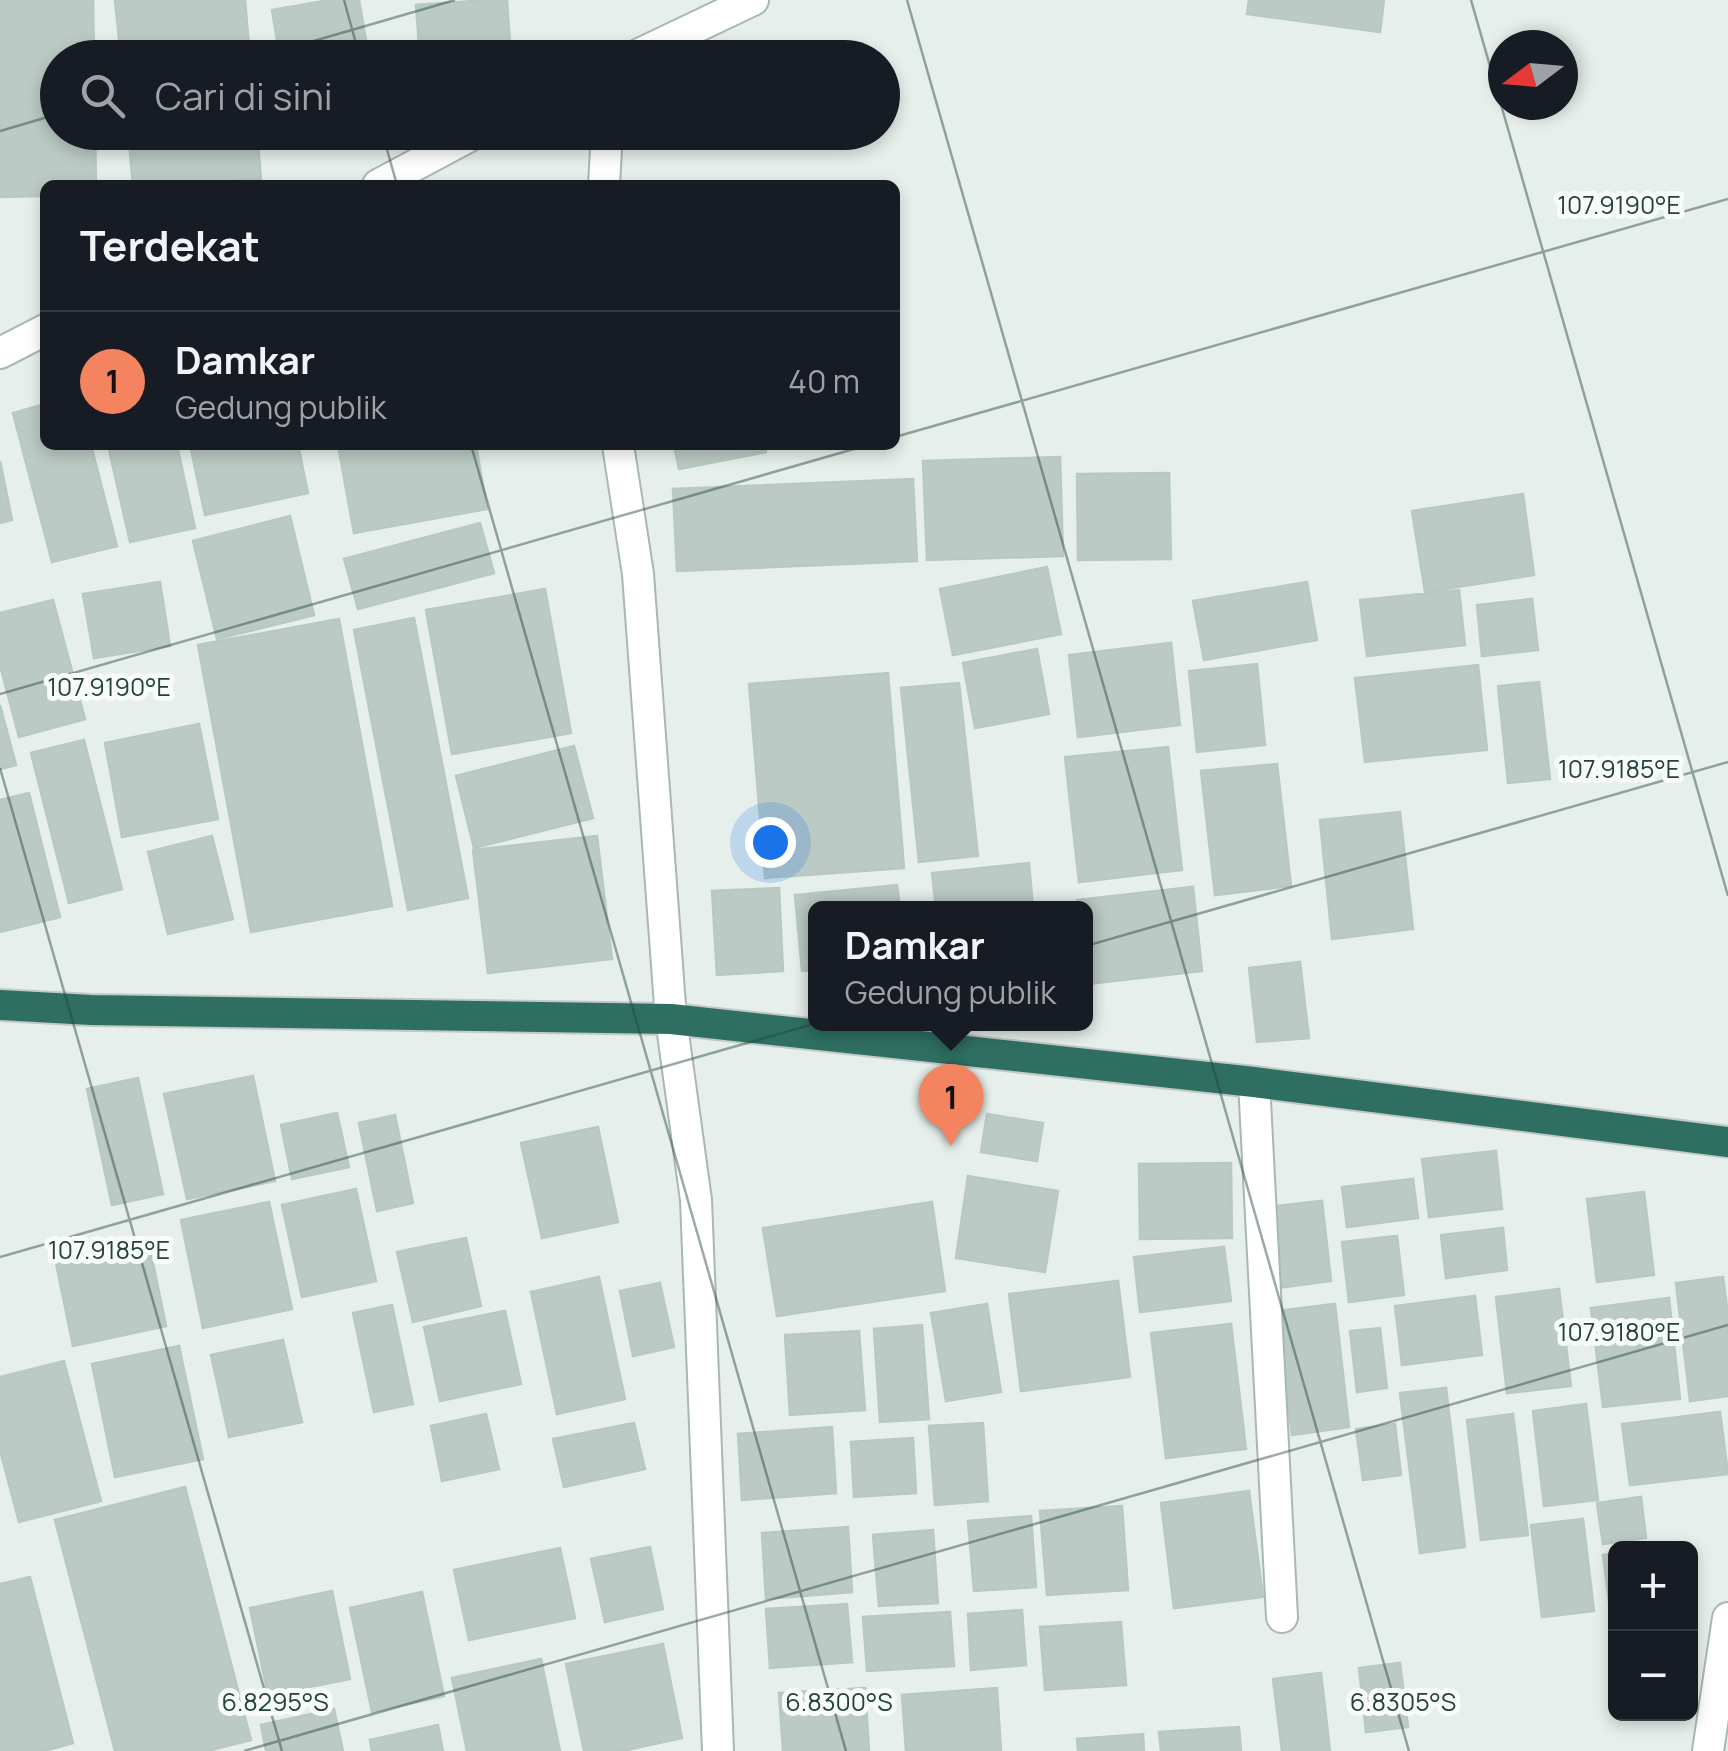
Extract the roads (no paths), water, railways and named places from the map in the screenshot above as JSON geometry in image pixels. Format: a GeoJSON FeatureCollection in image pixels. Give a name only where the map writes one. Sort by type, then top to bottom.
{"type":"FeatureCollection","features":[{"type":"Feature","properties":{"kind":"highway"},"geometry":{"type":"LineString","coordinates":[[0,1005],[91,1010],[671,1019],[1254,1082],[1728,1142]]}},
{"type":"Feature","properties":{"kind":"street"},"geometry":{"type":"LineString","coordinates":[[669,40],[754,0]]}},
{"type":"Feature","properties":{"kind":"street"},"geometry":{"type":"LineString","coordinates":[[387,180],[443,150]]}},
{"type":"Feature","properties":{"kind":"street"},"geometry":{"type":"LineString","coordinates":[[604,180],[606,150]]}},
{"type":"Feature","properties":{"kind":"street"},"geometry":{"type":"LineString","coordinates":[[0,353],[40,333]]}},
{"type":"Feature","properties":{"kind":"street"},"geometry":{"type":"LineString","coordinates":[[619,450],[638,574],[671,1019],[696,1200],[718,1751]]}},
{"type":"Feature","properties":{"kind":"street"},"geometry":{"type":"LineString","coordinates":[[1254,1082],[1282,1617]]}},
{"type":"Feature","properties":{"kind":"street"},"geometry":{"type":"LineString","coordinates":[[1708,1751],[1728,1618]]}},
{"type":"Feature","properties":{"kind":"place","name":"Damkar"},"geometry":{"type":"Point","coordinates":[951,1146]}}]}
